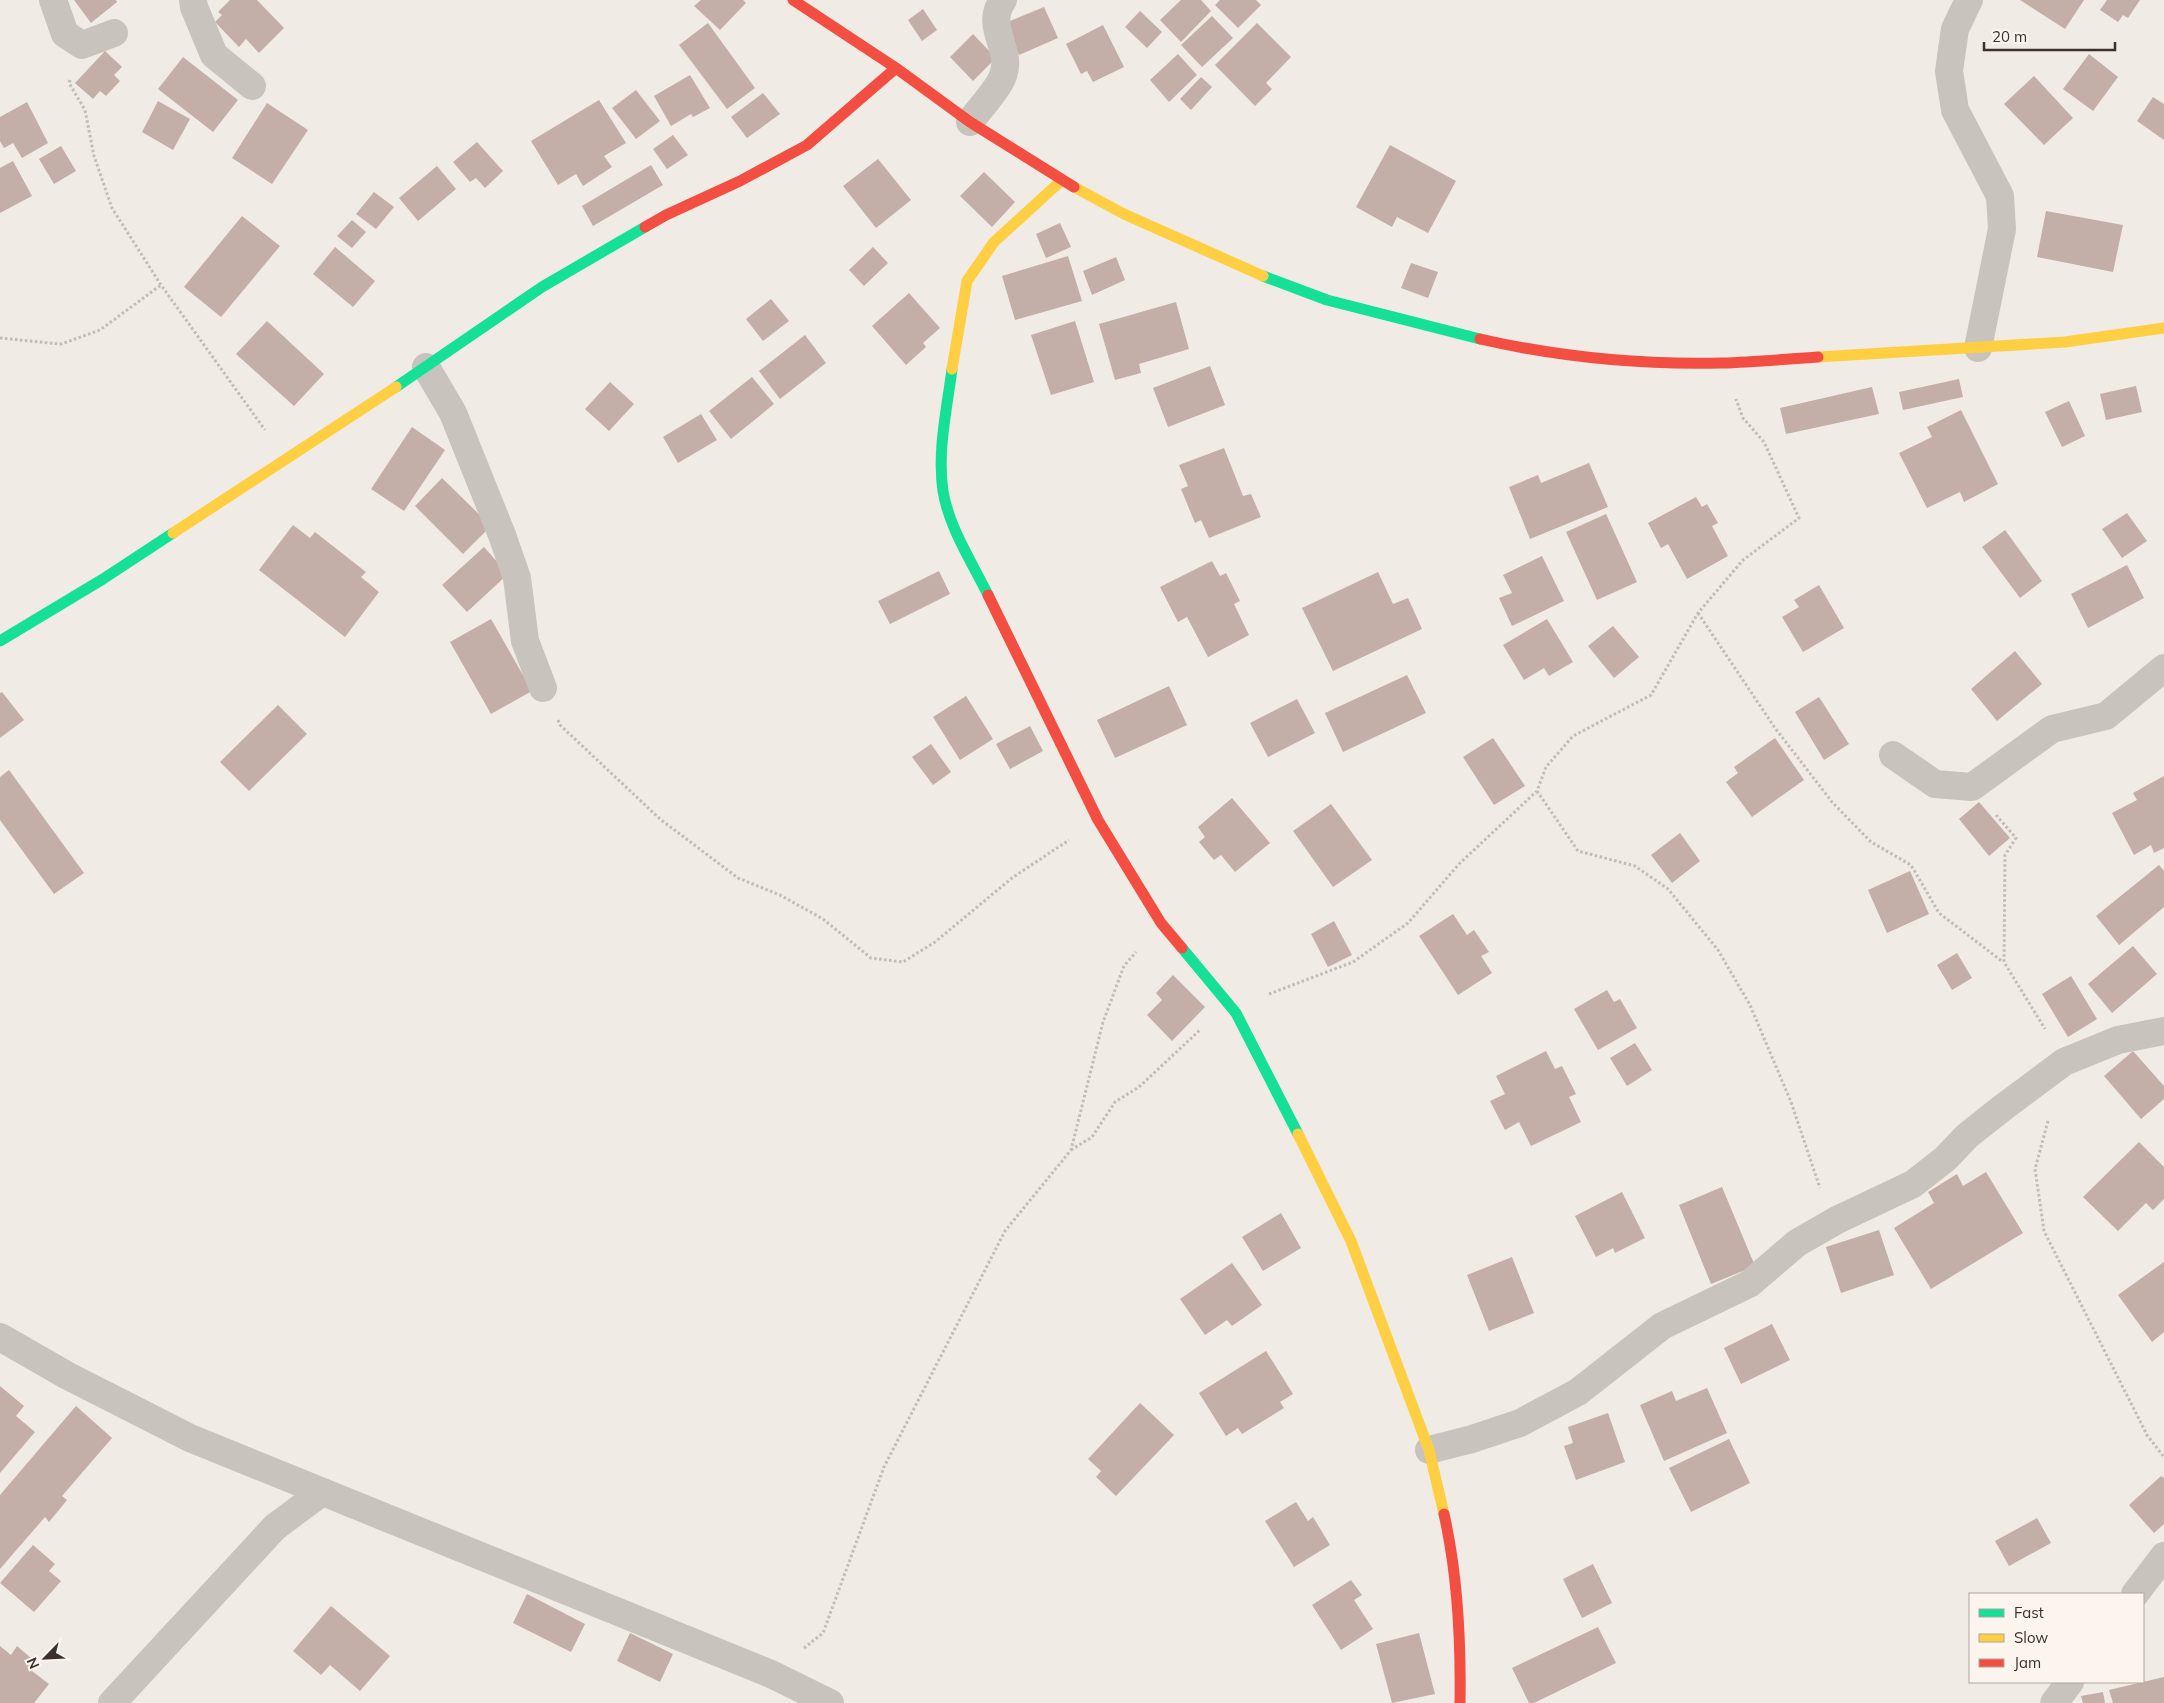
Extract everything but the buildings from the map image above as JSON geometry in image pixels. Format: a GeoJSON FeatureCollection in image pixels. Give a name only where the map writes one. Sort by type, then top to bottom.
{"type":"FeatureCollection","features":[{"type":"Feature","properties":{"kind":"street"},"geometry":{"type":"LineString","coordinates":[[53,0],[65,34],[82,45],[114,33]]}},
{"type":"Feature","properties":{"kind":"street"},"geometry":{"type":"LineString","coordinates":[[193,0],[194,7],[214,56],[252,86]]}},
{"type":"Feature","properties":{"kind":"street"},"geometry":{"type":"LineString","coordinates":[[792,0],[896,68],[970,122],[1062,180],[1124,214],[1255,273],[1327,300],[1373,313],[1520,348],[1613,360],[1722,363],[2064,342],[2164,328]]}},
{"type":"Feature","properties":{"kind":"street"},"geometry":{"type":"LineString","coordinates":[[970,122],[1002,77],[1005,53],[996,30],[998,7],[1003,0]]}},
{"type":"Feature","properties":{"kind":"street"},"geometry":{"type":"LineString","coordinates":[[1969,0],[1954,29],[1949,71],[1955,110],[2000,196],[2002,229],[1978,348]]}},
{"type":"Feature","properties":{"kind":"street"},"geometry":{"type":"LineString","coordinates":[[0,641],[103,579],[426,367],[542,286],[666,215],[740,181],[807,145],[896,68]]}},
{"type":"Feature","properties":{"kind":"street"},"geometry":{"type":"LineString","coordinates":[[1062,180],[994,242],[968,281],[958,330],[941,452],[944,491],[953,526],[1010,635],[1098,820],[1162,923],[1236,1013],[1304,1145],[1350,1241],[1429,1450],[1446,1523],[1458,1600],[1461,1657],[1460,1703]]}},
{"type":"Feature","properties":{"kind":"street"},"geometry":{"type":"LineString","coordinates":[[426,367],[453,413],[502,535],[517,578],[525,641],[542,688]]}},
{"type":"Feature","properties":{"kind":"street"},"geometry":{"type":"LineString","coordinates":[[1893,755],[1935,784],[1972,787],[2052,729],[2106,716],[2164,668]]}},
{"type":"Feature","properties":{"kind":"street"},"geometry":{"type":"LineString","coordinates":[[1429,1450],[1520,1424],[1578,1392],[1662,1326],[1749,1284],[1797,1243],[1837,1220],[1913,1184],[2001,1108],[2064,1062],[2118,1040],[2164,1031]]}},
{"type":"Feature","properties":{"kind":"street"},"geometry":{"type":"LineString","coordinates":[[0,1337],[68,1376],[190,1438],[771,1674],[830,1703]]}},
{"type":"Feature","properties":{"kind":"street"},"geometry":{"type":"LineString","coordinates":[[112,1703],[275,1527],[322,1492]]}},
{"type":"Feature","properties":{"kind":"street"},"geometry":{"type":"LineString","coordinates":[[2136,1593],[2164,1556]]}},
{"type":"Feature","properties":{"kind":"street"},"geometry":{"type":"LineString","coordinates":[[2054,1703],[2069,1683]]}},
{"type":"Feature","properties":{"kind":"path"},"geometry":{"type":"LineString","coordinates":[[82,45],[69,83],[85,110],[94,156],[112,208],[161,285],[285,459]]}},
{"type":"Feature","properties":{"kind":"path"},"geometry":{"type":"LineString","coordinates":[[0,338],[61,344],[100,330],[161,285]]}},
{"type":"Feature","properties":{"kind":"path"},"geometry":{"type":"LineString","coordinates":[[771,1674],[823,1633],[884,1467],[1005,1231],[1071,1150],[1092,1138],[1115,1102],[1139,1087],[1200,1030],[1236,1013],[1262,997],[1353,962],[1408,923],[1459,864],[1537,791],[1546,767],[1573,736],[1651,695],[1698,612],[1743,560],[1798,518],[1764,442],[1743,418],[1722,363]]}},
{"type":"Feature","properties":{"kind":"path"},"geometry":{"type":"LineString","coordinates":[[1698,612],[1776,728],[1832,802],[1872,842],[1911,865],[1939,913],[2004,962],[2064,1062]]}},
{"type":"Feature","properties":{"kind":"path"},"geometry":{"type":"LineString","coordinates":[[542,688],[560,724],[660,819],[738,878],[780,895],[823,919],[871,958],[903,962],[935,942],[1012,878],[1098,820]]}},
{"type":"Feature","properties":{"kind":"path"},"geometry":{"type":"LineString","coordinates":[[1972,787],[2016,838],[2005,855],[2004,962]]}},
{"type":"Feature","properties":{"kind":"path"},"geometry":{"type":"LineString","coordinates":[[1537,791],[1578,851],[1635,866],[1668,889],[1718,950],[1750,1005],[1791,1102],[1819,1186],[1837,1220]]}},
{"type":"Feature","properties":{"kind":"path"},"geometry":{"type":"LineString","coordinates":[[1071,1150],[1103,1022],[1124,966],[1162,923]]}},
{"type":"Feature","properties":{"kind":"path"},"geometry":{"type":"LineString","coordinates":[[2050,1116],[2035,1169],[2044,1231],[2147,1435],[2164,1457]]}},
{"type":"Feature","properties":{"kind":"traffic: fast"},"geometry":{"type":"LineString","coordinates":[[396,387],[542,287],[645,227]]}},
{"type":"Feature","properties":{"kind":"traffic: fast"},"geometry":{"type":"LineString","coordinates":[[1263,276],[1327,300],[1480,339]]}},
{"type":"Feature","properties":{"kind":"traffic: fast"},"geometry":{"type":"LineString","coordinates":[[952,369],[942,445],[941,476],[943,491],[950,518],[988,595]]}},
{"type":"Feature","properties":{"kind":"traffic: fast"},"geometry":{"type":"LineString","coordinates":[[0,641],[103,579],[173,533]]}},
{"type":"Feature","properties":{"kind":"traffic: fast"},"geometry":{"type":"LineString","coordinates":[[1182,948],[1236,1013],[1298,1134]]}},
{"type":"Feature","properties":{"kind":"traffic: slow"},"geometry":{"type":"LineString","coordinates":[[952,369],[967,281],[994,242],[1062,180]]}},
{"type":"Feature","properties":{"kind":"traffic: slow"},"geometry":{"type":"LineString","coordinates":[[1074,187],[1124,214],[1263,276]]}},
{"type":"Feature","properties":{"kind":"traffic: slow"},"geometry":{"type":"LineString","coordinates":[[1818,357],[2065,342],[2164,328]]}},
{"type":"Feature","properties":{"kind":"traffic: slow"},"geometry":{"type":"LineString","coordinates":[[173,533],[396,387]]}},
{"type":"Feature","properties":{"kind":"traffic: slow"},"geometry":{"type":"LineString","coordinates":[[1298,1134],[1351,1241],[1429,1450],[1444,1514]]}},
{"type":"Feature","properties":{"kind":"traffic: jam"},"geometry":{"type":"LineString","coordinates":[[793,0],[896,68],[970,122],[1074,187]]}},
{"type":"Feature","properties":{"kind":"traffic: jam"},"geometry":{"type":"LineString","coordinates":[[645,227],[666,215],[740,181],[807,145],[896,68]]}},
{"type":"Feature","properties":{"kind":"traffic: jam"},"geometry":{"type":"LineString","coordinates":[[1480,339],[1570,355],[1661,363],[1722,363],[1818,357]]}},
{"type":"Feature","properties":{"kind":"traffic: jam"},"geometry":{"type":"LineString","coordinates":[[988,595],[1098,820],[1161,923],[1182,948]]}},
{"type":"Feature","properties":{"kind":"traffic: jam"},"geometry":{"type":"LineString","coordinates":[[1444,1514],[1453,1561],[1458,1608],[1460,1703]]}}]}
